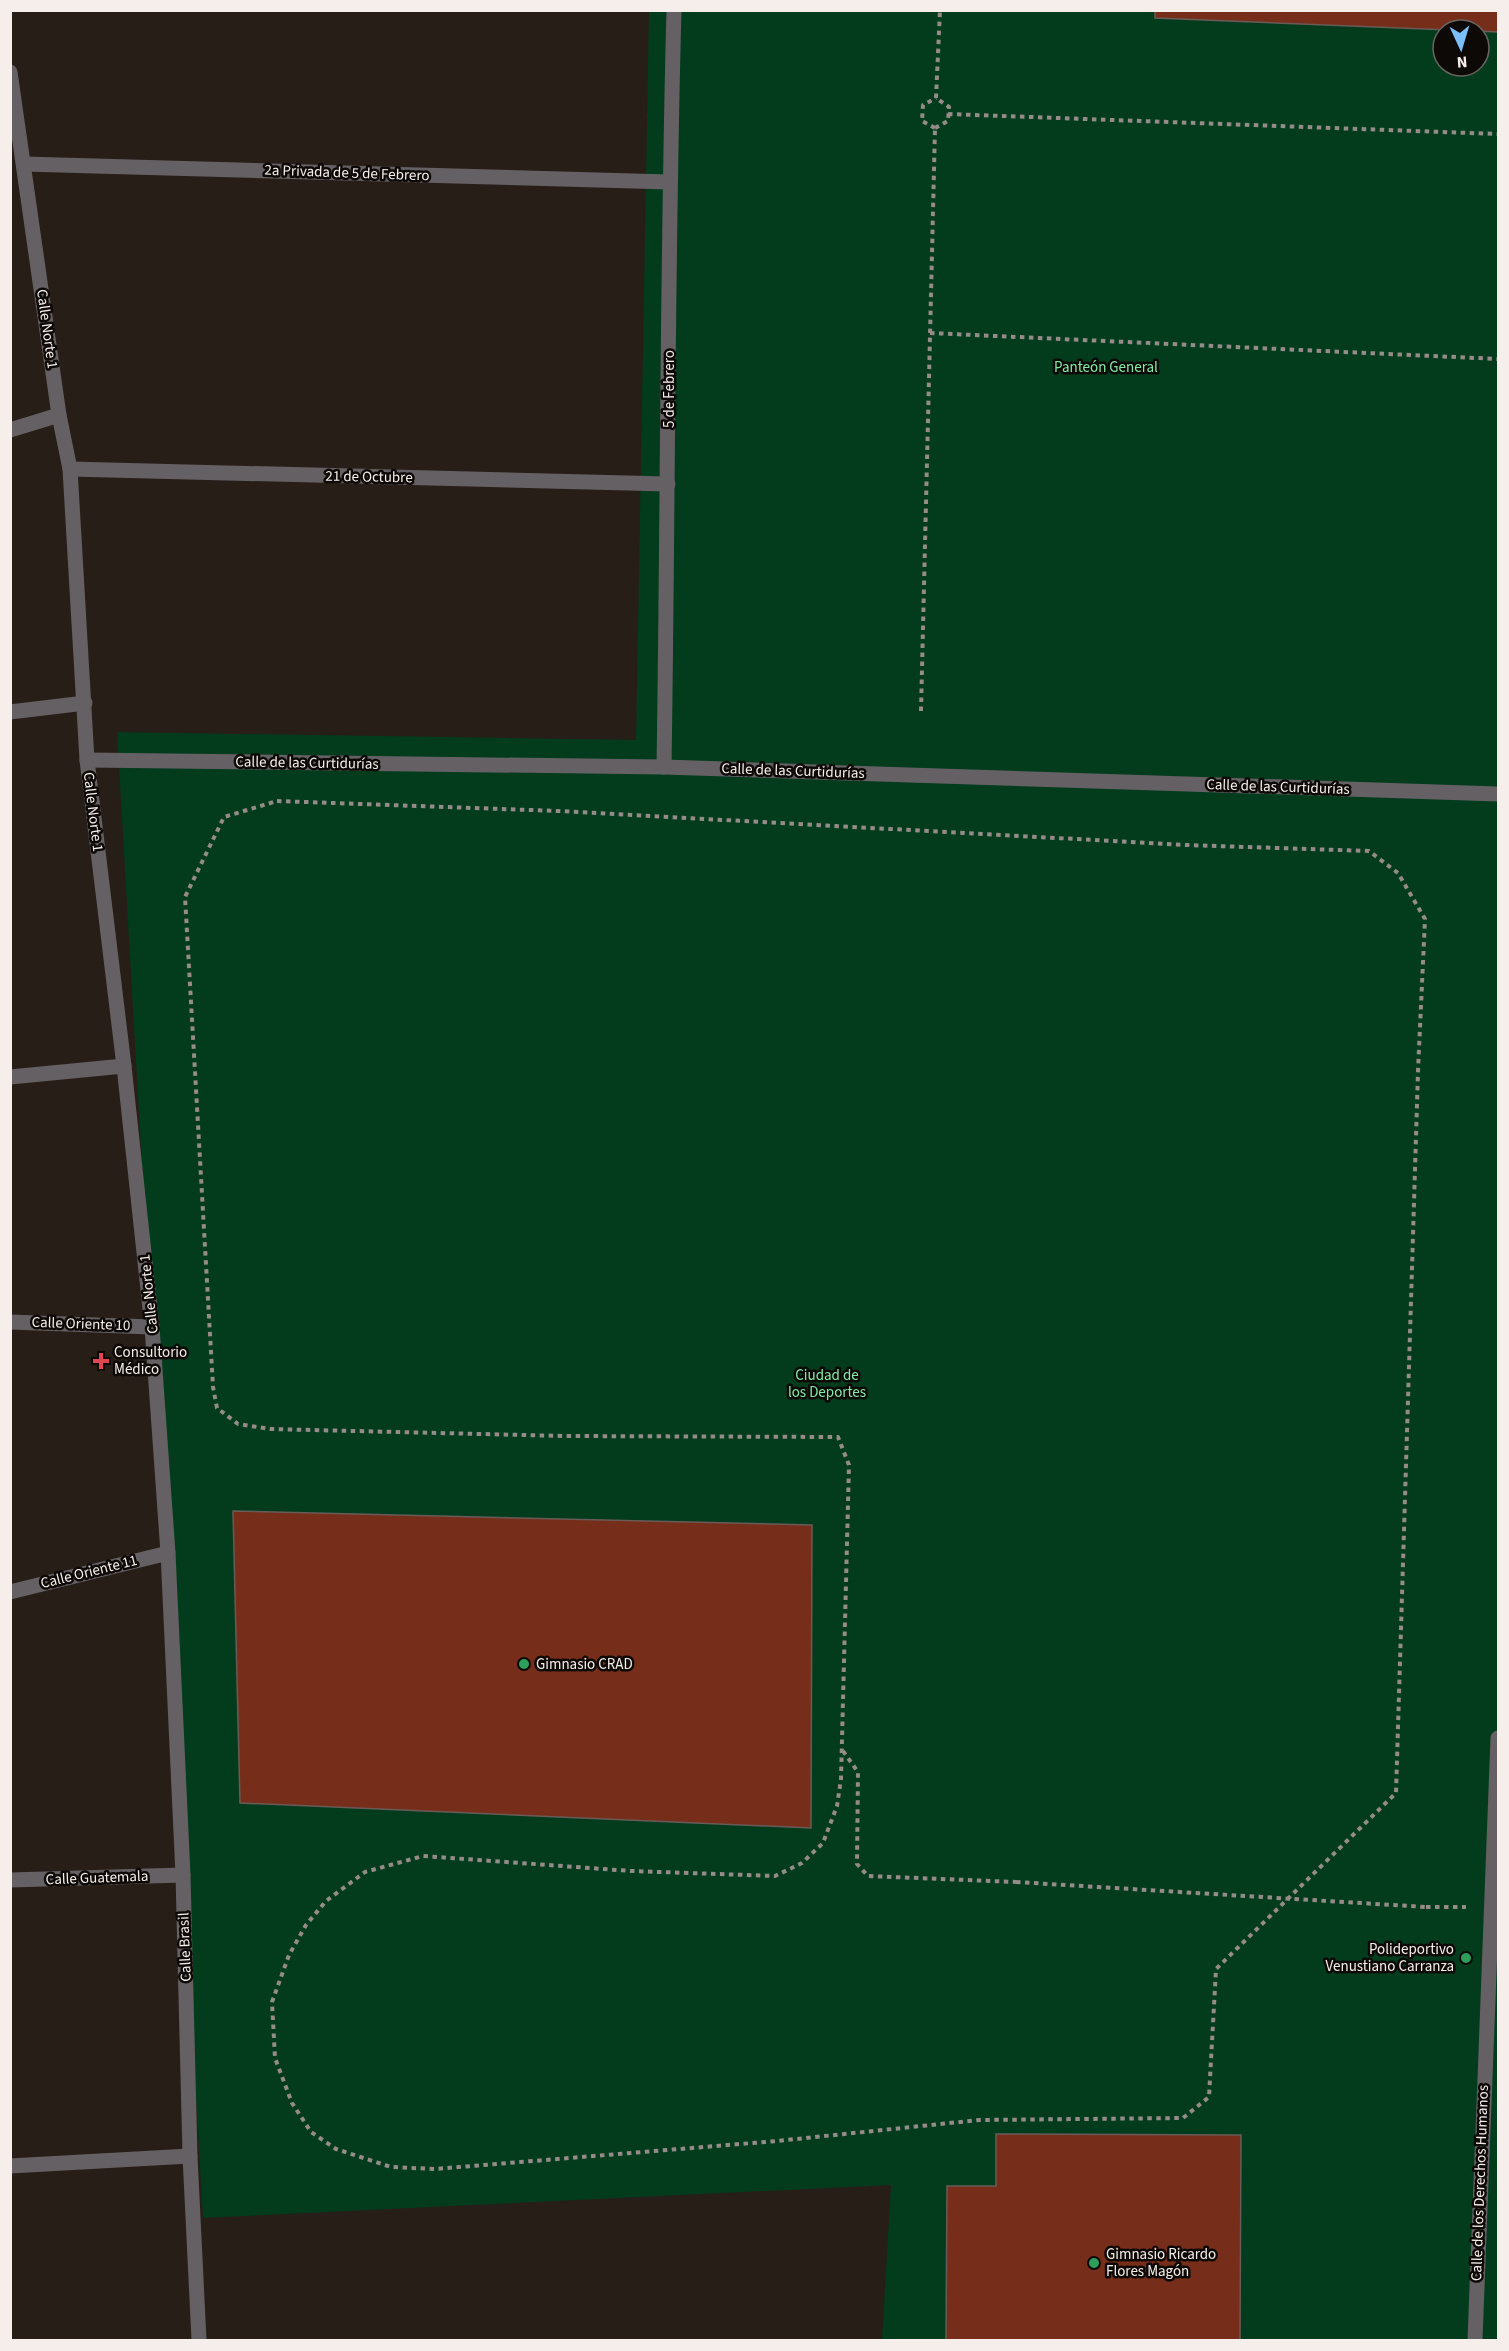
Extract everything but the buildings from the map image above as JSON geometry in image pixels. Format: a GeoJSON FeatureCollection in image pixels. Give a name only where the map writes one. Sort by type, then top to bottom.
{"type":"FeatureCollection","features":[{"type":"Feature","properties":{"kind":"street","name":"5 de Febrero"},"geometry":{"type":"LineString","coordinates":[[664,767],[669,182],[674,10]]}},
{"type":"Feature","properties":{"kind":"street","name":"Calle Norte 1"},"geometry":{"type":"LineString","coordinates":[[10,72],[59,415],[70,469],[87,760],[124,1066],[152,1327],[168,1553]]}},
{"type":"Feature","properties":{"kind":"street","name":"2a Privada de 5 de Febrero"},"geometry":{"type":"LineString","coordinates":[[24,164],[669,182]]}},
{"type":"Feature","properties":{"kind":"street"},"geometry":{"type":"LineString","coordinates":[[10,430],[59,415]]}},
{"type":"Feature","properties":{"kind":"street","name":"21 de Octubre"},"geometry":{"type":"LineString","coordinates":[[70,469],[668,484]]}},
{"type":"Feature","properties":{"kind":"street"},"geometry":{"type":"LineString","coordinates":[[10,712],[85,703]]}},
{"type":"Feature","properties":{"kind":"street","name":"Calle de las Curtidurías"},"geometry":{"type":"LineString","coordinates":[[87,760],[664,767],[1498,794]]}},
{"type":"Feature","properties":{"kind":"street"},"geometry":{"type":"LineString","coordinates":[[10,1077],[124,1066]]}},
{"type":"Feature","properties":{"kind":"street","name":"Calle Oriente 10"},"geometry":{"type":"LineString","coordinates":[[10,1322],[152,1327]]}},
{"type":"Feature","properties":{"kind":"street","name":"Calle Oriente 11"},"geometry":{"type":"LineString","coordinates":[[10,1592],[168,1553]]}},
{"type":"Feature","properties":{"kind":"street","name":"Calle Brasil"},"geometry":{"type":"LineString","coordinates":[[168,1553],[183,1875],[190,2156],[199,2340]]}},
{"type":"Feature","properties":{"kind":"street","name":"Calle de los Derechos Humanos"},"geometry":{"type":"LineString","coordinates":[[1475,2340],[1498,1738]]}},
{"type":"Feature","properties":{"kind":"street","name":"Calle Guatemala"},"geometry":{"type":"LineString","coordinates":[[10,1880],[183,1875]]}},
{"type":"Feature","properties":{"kind":"street"},"geometry":{"type":"LineString","coordinates":[[10,2166],[190,2156]]}},
{"type":"Feature","properties":{"kind":"path"},"geometry":{"type":"LineString","coordinates":[[936,98],[940,10]]}},
{"type":"Feature","properties":{"kind":"path"},"geometry":{"type":"LineString","coordinates":[[936,98],[949,107],[948,121],[936,128]]}},
{"type":"Feature","properties":{"kind":"path"},"geometry":{"type":"LineString","coordinates":[[936,98],[923,105],[922,121],[936,128]]}},
{"type":"Feature","properties":{"kind":"path"},"geometry":{"type":"LineString","coordinates":[[948,114],[1498,134]]}},
{"type":"Feature","properties":{"kind":"path"},"geometry":{"type":"LineString","coordinates":[[921,711],[936,128]]}},
{"type":"Feature","properties":{"kind":"path"},"geometry":{"type":"LineString","coordinates":[[930,333],[1498,359]]}},
{"type":"Feature","properties":{"kind":"path"},"geometry":{"type":"LineString","coordinates":[[842,1750],[837,1806],[823,1843],[802,1863],[775,1876],[631,1871],[423,1856],[365,1872],[326,1901],[306,1925],[289,1955],[272,2002],[275,2058],[292,2103],[311,2132],[336,2149],[391,2167],[435,2169],[777,2141],[979,2120],[1183,2118],[1209,2097],[1216,1969],[1396,1792],[1418,1071],[1425,919],[1398,873],[1369,851],[1186,845],[558,811],[277,801],[224,817],[185,897],[212,1375],[217,1408],[238,1424],[270,1429],[566,1436],[838,1437],[849,1464],[842,1750],[858,1772],[857,1864],[868,1876],[1016,1882],[1426,1907],[1491,1907]]}},
{"type":"Feature","properties":{"kind":"green space","name":"Ciudad de los Deportes"},"geometry":{"type":"Polygon","coordinates":[[[649,11],[1498,11],[1498,2340],[882,2340],[891,2185],[203,2218],[117,732],[636,740],[649,11]]]}},
{"type":"Feature","properties":{"kind":"place","name":"Consultorio Médico"},"geometry":{"type":"Point","coordinates":[101,1361]}},
{"type":"Feature","properties":{"kind":"place","name":"Gimnasio CRAD"},"geometry":{"type":"Point","coordinates":[524,1664]}},
{"type":"Feature","properties":{"kind":"place","name":"Polideportivo Venustiano Carranza"},"geometry":{"type":"Point","coordinates":[1466,1958]}},
{"type":"Feature","properties":{"kind":"place","name":"Gimnasio Ricardo Flores Magón"},"geometry":{"type":"Point","coordinates":[1094,2263]}},
{"type":"Feature","properties":{"kind":"park label","name":"Panteón General"},"geometry":{"type":"Point","coordinates":[1106,367]}}]}
